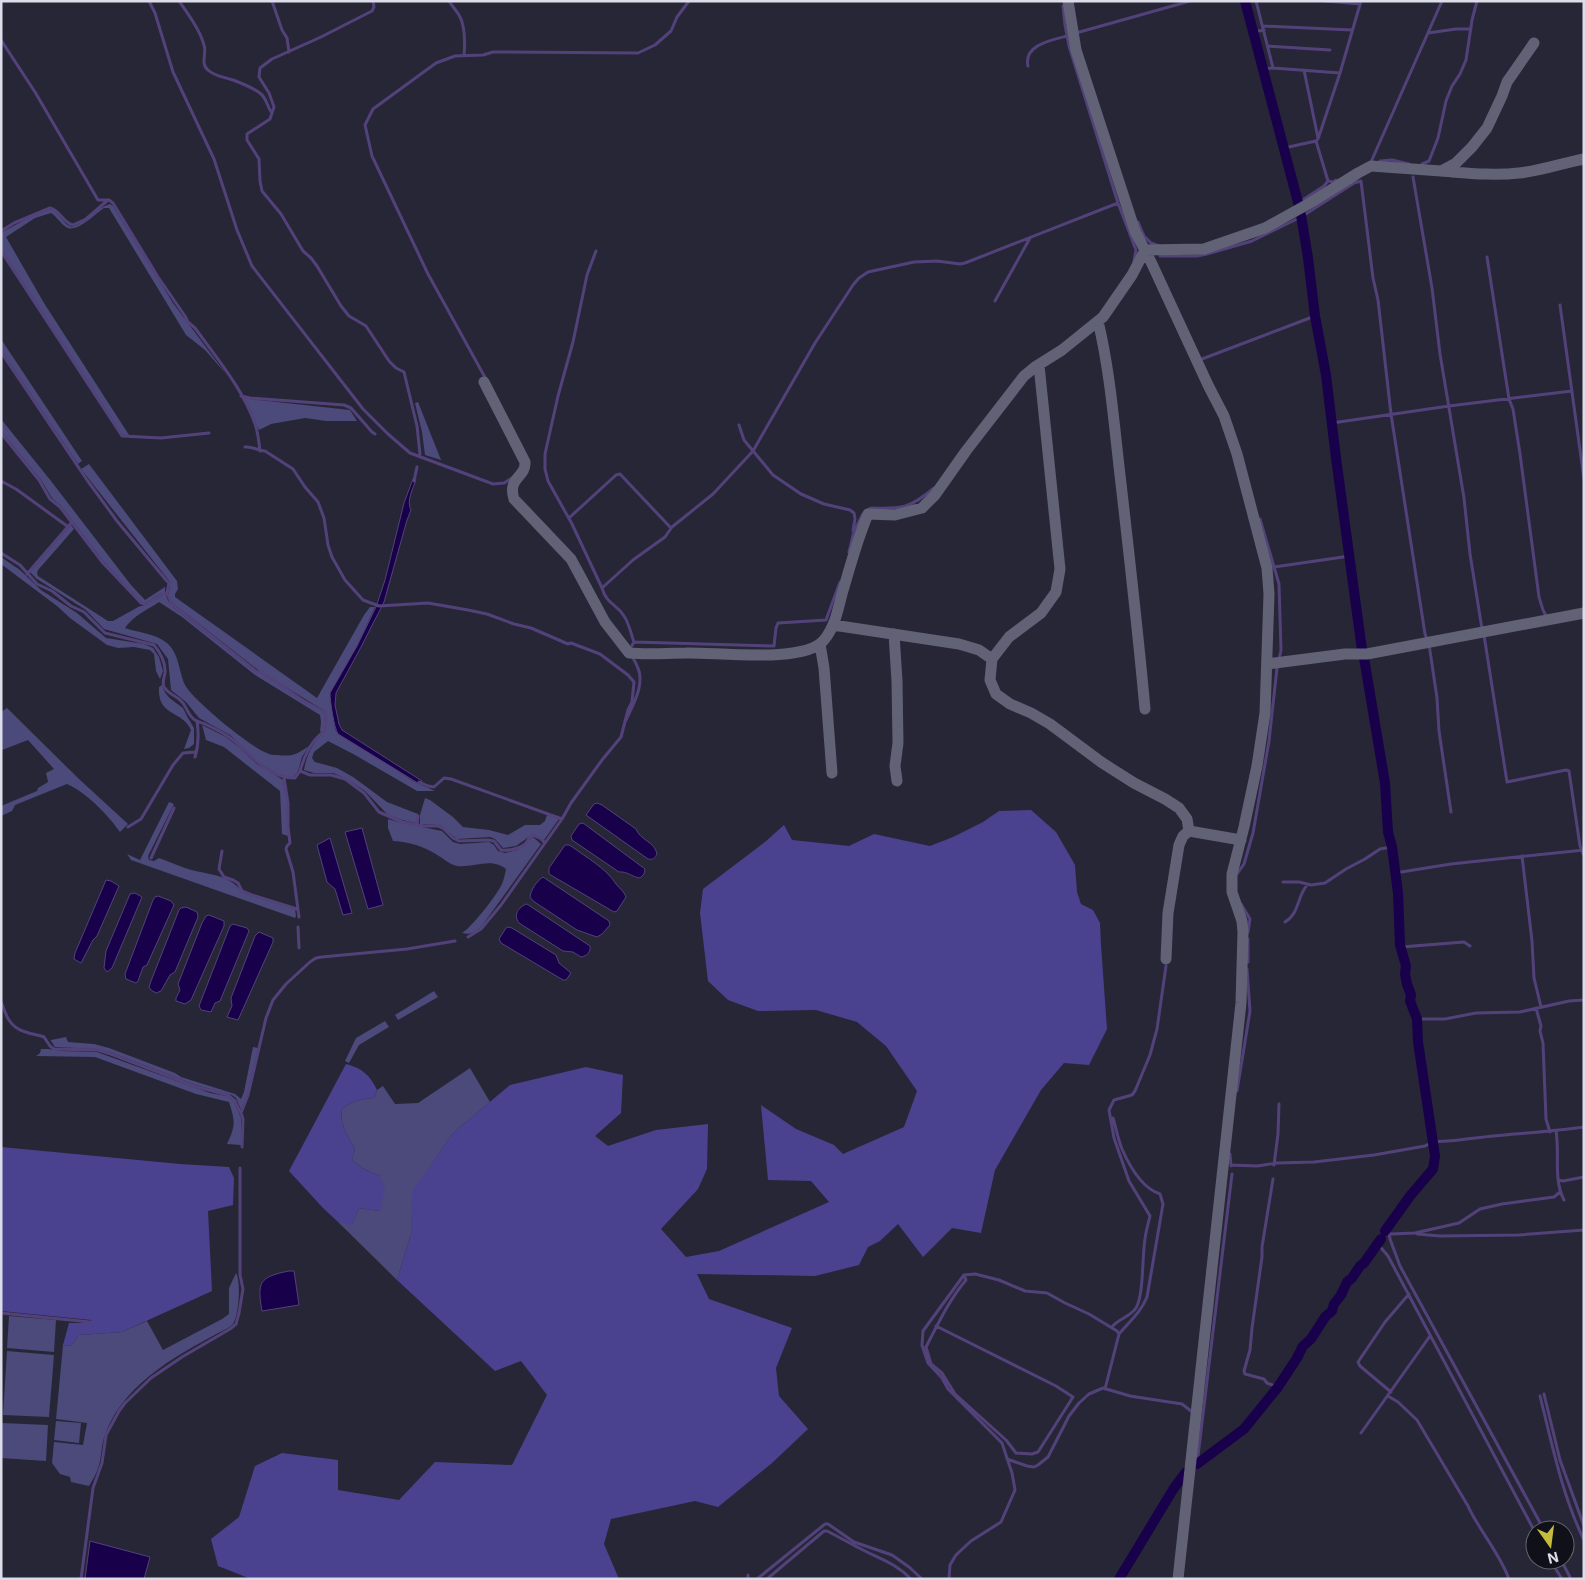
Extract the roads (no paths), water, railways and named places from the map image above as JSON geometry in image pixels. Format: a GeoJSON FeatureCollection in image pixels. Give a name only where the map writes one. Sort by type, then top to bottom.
{"type":"FeatureCollection","features":[{"type":"Feature","properties":{"kind":"street"},"geometry":{"type":"LineString","coordinates":[[1068,1],[1076,50],[1135,232],[1224,416],[1240,462],[1268,568],[1269,594],[1265,713],[1258,766],[1232,874],[1232,892],[1242,921],[1243,932],[1241,1003],[1178,1579]]}},
{"type":"Feature","properties":{"kind":"street"},"geometry":{"type":"LineString","coordinates":[[1441,171],[1456,163],[1487,128],[1507,82],[1534,43]]}},
{"type":"Feature","properties":{"kind":"street"},"geometry":{"type":"LineString","coordinates":[[1145,250],[1204,249],[1265,228],[1310,203],[1358,172],[1372,166],[1497,175],[1542,170],[1584,159]]}},
{"type":"Feature","properties":{"kind":"street"},"geometry":{"type":"LineString","coordinates":[[484,382],[525,462],[526,468],[512,485],[511,490],[514,499],[571,559],[605,622],[629,653],[652,655],[687,653],[761,655],[796,652],[814,648],[820,644],[824,641],[833,625],[860,533],[868,514],[895,514],[922,508],[936,495],[966,451],[1024,376],[1062,350],[1103,316],[1132,275],[1145,250]]}},
{"type":"Feature","properties":{"kind":"street"},"geometry":{"type":"LineString","coordinates":[[1098,321],[1103,341],[1110,393],[1136,614],[1145,709]]}},
{"type":"Feature","properties":{"kind":"street"},"geometry":{"type":"LineString","coordinates":[[1039,364],[1060,570],[1056,592],[1041,612],[1009,637],[992,660],[990,680],[996,694],[1010,704],[1050,724],[1101,762],[1179,808],[1187,819],[1189,831]]}},
{"type":"Feature","properties":{"kind":"street"},"geometry":{"type":"LineString","coordinates":[[1267,664],[1344,654],[1367,654],[1584,613]]}},
{"type":"Feature","properties":{"kind":"street"},"geometry":{"type":"LineString","coordinates":[[833,625],[959,644],[980,650],[992,660]]}},
{"type":"Feature","properties":{"kind":"street"},"geometry":{"type":"LineString","coordinates":[[894,634],[897,681],[898,743],[895,766],[897,781]]}},
{"type":"Feature","properties":{"kind":"street"},"geometry":{"type":"LineString","coordinates":[[820,644],[824,668],[832,773]]}},
{"type":"Feature","properties":{"kind":"street"},"geometry":{"type":"LineString","coordinates":[[1166,959],[1168,914],[1179,845],[1183,836],[1189,831],[1241,840]]}},
{"type":"Feature","properties":{"kind":"waterway"},"geometry":{"type":"LineString","coordinates":[[149,1],[155,13],[173,72],[214,159],[237,230],[252,266],[363,409],[410,453],[493,484],[504,483],[512,478]]}},
{"type":"Feature","properties":{"kind":"waterway"},"geometry":{"type":"LineString","coordinates":[[179,1],[200,34],[205,48],[204,65],[206,68],[213,74],[240,83],[261,94],[272,113]]}},
{"type":"Feature","properties":{"kind":"waterway"},"geometry":{"type":"LineString","coordinates":[[272,1],[282,30],[287,38],[289,52]]}},
{"type":"Feature","properties":{"kind":"waterway"},"geometry":{"type":"LineString","coordinates":[[373,1],[374,7],[372,11],[272,59],[260,68],[259,77],[269,93],[274,107],[270,119],[247,134],[247,140],[259,159],[262,191],[281,214],[303,251],[317,266],[341,306],[349,316],[366,326],[389,361],[396,368],[404,372],[417,426],[420,454]]}},
{"type":"Feature","properties":{"kind":"waterway"},"geometry":{"type":"LineString","coordinates":[[449,1],[459,15],[462,24],[464,56]]}},
{"type":"Feature","properties":{"kind":"waterway"},"geometry":{"type":"LineString","coordinates":[[487,381],[428,274],[372,156],[365,125],[373,109],[436,63],[455,56],[483,55],[493,52],[638,53],[655,45],[671,31],[677,17],[689,1]]}},
{"type":"Feature","properties":{"kind":"waterway"},"geometry":{"type":"LineString","coordinates":[[1076,33],[1190,1]]}},
{"type":"Feature","properties":{"kind":"waterway"},"geometry":{"type":"LineString","coordinates":[[1245,1],[1299,206]]}},
{"type":"Feature","properties":{"kind":"waterway"},"geometry":{"type":"LineString","coordinates":[[1256,1],[1273,68]]}},
{"type":"Feature","properties":{"kind":"waterway"},"geometry":{"type":"LineString","coordinates":[[1325,1],[1360,4]]}},
{"type":"Feature","properties":{"kind":"waterway"},"geometry":{"type":"LineString","coordinates":[[1284,148],[1318,139],[1361,1]]}},
{"type":"Feature","properties":{"kind":"waterway"},"geometry":{"type":"LineString","coordinates":[[1371,162],[1442,1]]}},
{"type":"Feature","properties":{"kind":"waterway"},"geometry":{"type":"LineString","coordinates":[[1422,164],[1429,161],[1438,138],[1446,101],[1466,60],[1477,1]]}},
{"type":"Feature","properties":{"kind":"waterway"},"geometry":{"type":"LineString","coordinates":[[1063,6],[1069,46],[1118,203],[1136,250],[1134,261]]}},
{"type":"Feature","properties":{"kind":"waterway"},"geometry":{"type":"LineString","coordinates":[[1263,26],[1352,30]]}},
{"type":"Feature","properties":{"kind":"waterway"},"geometry":{"type":"LineString","coordinates":[[1428,33],[1471,29]]}},
{"type":"Feature","properties":{"kind":"waterway"},"geometry":{"type":"LineString","coordinates":[[1253,32],[1264,30]]}},
{"type":"Feature","properties":{"kind":"waterway"},"geometry":{"type":"LineString","coordinates":[[1028,66],[1028,59],[1034,48],[1067,36]]}},
{"type":"Feature","properties":{"kind":"waterway"},"geometry":{"type":"LineString","coordinates":[[1,40],[35,92],[98,200],[109,200],[113,203],[188,322],[195,328],[244,398],[255,424],[260,451]]}},
{"type":"Feature","properties":{"kind":"waterway"},"geometry":{"type":"LineString","coordinates":[[1268,46],[1330,50]]}},
{"type":"Feature","properties":{"kind":"waterway"},"geometry":{"type":"LineString","coordinates":[[1263,69],[1273,68],[1340,73]]}},
{"type":"Feature","properties":{"kind":"waterway"},"geometry":{"type":"LineString","coordinates":[[1304,70],[1318,138]]}},
{"type":"Feature","properties":{"kind":"waterway"},"geometry":{"type":"LineString","coordinates":[[1298,203],[1324,186],[1328,181],[1316,141]]}},
{"type":"Feature","properties":{"kind":"waterway"},"geometry":{"type":"LineString","coordinates":[[1380,161],[1392,160],[1409,164]]}},
{"type":"Feature","properties":{"kind":"waterway"},"geometry":{"type":"LineString","coordinates":[[1413,177],[1432,288],[1440,354],[1464,498],[1470,554],[1482,629]]}},
{"type":"Feature","properties":{"kind":"waterway"},"geometry":{"type":"LineString","coordinates":[[1328,181],[1333,182],[1336,180]]}},
{"type":"Feature","properties":{"kind":"waterway"},"geometry":{"type":"LineString","coordinates":[[1160,256],[1197,256],[1252,241],[1301,217],[1354,183],[1361,181],[1373,278],[1378,300],[1391,414],[1425,634],[1429,644],[1451,812]]}},
{"type":"Feature","properties":{"kind":"waterway"},"geometry":{"type":"LineString","coordinates":[[1,231],[14,223],[50,208],[73,225],[86,219],[108,200]]}},
{"type":"Feature","properties":{"kind":"waterway"},"geometry":{"type":"LineString","coordinates":[[630,649],[634,642],[627,622],[621,612],[606,598],[602,588],[633,560],[665,537],[672,527],[713,494],[753,451],[815,343],[859,278],[868,272],[914,262],[965,263],[1118,203]]}},
{"type":"Feature","properties":{"kind":"waterway"},"geometry":{"type":"LineString","coordinates":[[1301,215],[1315,316],[1326,375],[1362,650]]}},
{"type":"Feature","properties":{"kind":"waterway"},"geometry":{"type":"LineString","coordinates":[[1138,222],[1144,236],[1151,243],[1159,246]]}},
{"type":"Feature","properties":{"kind":"waterway"},"geometry":{"type":"LineString","coordinates":[[995,301],[1030,238]]}},
{"type":"Feature","properties":{"kind":"waterway"},"geometry":{"type":"LineString","coordinates":[[1,251],[122,436],[161,438],[209,433]]}},
{"type":"Feature","properties":{"kind":"waterway"},"geometry":{"type":"LineString","coordinates":[[596,251],[587,275],[573,342],[558,396],[545,454],[545,469],[548,481],[572,524],[602,588]]}},
{"type":"Feature","properties":{"kind":"waterway"},"geometry":{"type":"LineString","coordinates":[[1487,257],[1509,399],[1513,409],[1520,454],[1539,597],[1543,610],[1546,616],[1548,616]]}},
{"type":"Feature","properties":{"kind":"waterway"},"geometry":{"type":"LineString","coordinates":[[1560,305],[1584,479]]}},
{"type":"Feature","properties":{"kind":"waterway"},"geometry":{"type":"LineString","coordinates":[[1202,359],[1315,316]]}},
{"type":"Feature","properties":{"kind":"waterway"},"geometry":{"type":"LineString","coordinates":[[1,352],[87,480],[117,521],[169,583],[167,593],[170,603],[257,672],[261,672],[322,711],[326,716],[325,731],[320,734],[309,749],[300,771]]}},
{"type":"Feature","properties":{"kind":"waterway"},"geometry":{"type":"LineString","coordinates":[[1332,423],[1572,391]]}},
{"type":"Feature","properties":{"kind":"waterway"},"geometry":{"type":"LineString","coordinates":[[241,396],[344,405],[351,408],[375,434]]}},
{"type":"Feature","properties":{"kind":"waterway"},"geometry":{"type":"LineString","coordinates":[[739,425],[744,440],[773,475],[801,494],[824,504],[850,510],[854,513],[855,519],[853,530]]}},
{"type":"Feature","properties":{"kind":"waterway"},"geometry":{"type":"LineString","coordinates":[[1,433],[39,480],[50,499],[60,507],[103,563],[141,603],[145,605],[162,594],[167,593]]}},
{"type":"Feature","properties":{"kind":"waterway"},"geometry":{"type":"LineString","coordinates":[[245,447],[265,451],[293,469],[318,502],[324,518],[328,545],[332,557],[345,580],[363,600],[379,606],[428,603],[487,614],[600,654],[628,675],[634,682],[632,702],[621,737],[571,803],[562,819],[501,905],[481,929],[468,937]]}},
{"type":"Feature","properties":{"kind":"waterway"},"geometry":{"type":"LineString","coordinates":[[414,481],[417,467]]}},
{"type":"Feature","properties":{"kind":"waterway"},"geometry":{"type":"LineString","coordinates":[[569,518],[616,475],[620,474],[671,528]]}},
{"type":"Feature","properties":{"kind":"waterway"},"geometry":{"type":"LineString","coordinates":[[1,481],[16,489],[67,526]]}},
{"type":"Feature","properties":{"kind":"waterway"},"geometry":{"type":"LineString","coordinates":[[867,510],[871,508],[898,508],[905,506],[918,500],[934,488]]}},
{"type":"Feature","properties":{"kind":"waterway"},"geometry":{"type":"LineString","coordinates":[[849,552],[854,531],[863,514]]}},
{"type":"Feature","properties":{"kind":"waterway"},"geometry":{"type":"LineString","coordinates":[[1260,519],[1279,584],[1281,650],[1279,659]]}},
{"type":"Feature","properties":{"kind":"waterway"},"geometry":{"type":"LineString","coordinates":[[27,574],[72,522]]}},
{"type":"Feature","properties":{"kind":"waterway"},"geometry":{"type":"LineString","coordinates":[[1,553],[20,565],[37,584],[52,591],[71,606],[84,612],[105,633],[154,645],[165,665],[164,687],[182,702],[189,714],[197,721],[226,735],[259,764],[276,774],[295,778],[300,771],[310,775],[331,775],[345,779],[364,793],[379,812],[402,822],[424,826],[438,826],[459,841],[494,841],[501,850],[523,846],[533,835],[545,843]]}},
{"type":"Feature","properties":{"kind":"waterway"},"geometry":{"type":"LineString","coordinates":[[1274,567],[1350,556]]}},
{"type":"Feature","properties":{"kind":"waterway"},"geometry":{"type":"LineString","coordinates":[[634,642],[774,646],[778,623],[826,620],[840,582]]}},
{"type":"Feature","properties":{"kind":"waterway"},"geometry":{"type":"LineString","coordinates":[[1484,635],[1507,782],[1566,770],[1569,771],[1580,846],[1584,856]]}},
{"type":"Feature","properties":{"kind":"waterway"},"geometry":{"type":"LineString","coordinates":[[626,720],[635,701],[640,679],[637,665],[632,655]]}},
{"type":"Feature","properties":{"kind":"waterway"},"geometry":{"type":"LineString","coordinates":[[1364,658],[1385,783],[1388,832],[1392,847],[1398,893],[1400,945],[1406,966],[1405,974],[1411,995],[1410,1001],[1417,1019],[1418,1042],[1435,1156],[1433,1169],[1410,1196],[1385,1231]]}},
{"type":"Feature","properties":{"kind":"waterway"},"geometry":{"type":"LineString","coordinates":[[1237,874],[1244,864],[1253,833],[1269,741],[1277,668]]}},
{"type":"Feature","properties":{"kind":"waterway"},"geometry":{"type":"LineString","coordinates":[[195,757],[198,739],[197,721]]}},
{"type":"Feature","properties":{"kind":"waterway"},"geometry":{"type":"LineString","coordinates":[[128,827],[141,819],[173,765],[183,753],[196,752]]}},
{"type":"Feature","properties":{"kind":"waterway"},"geometry":{"type":"LineString","coordinates":[[284,778],[288,803],[290,843],[286,849],[293,872],[299,917]]}},
{"type":"Feature","properties":{"kind":"waterway"},"geometry":{"type":"LineString","coordinates":[[419,782],[434,787],[444,778],[451,779],[562,819]]}},
{"type":"Feature","properties":{"kind":"waterway"},"geometry":{"type":"LineString","coordinates":[[151,858],[174,808]]}},
{"type":"Feature","properties":{"kind":"waterway"},"geometry":{"type":"LineString","coordinates":[[417,825],[418,816]]}},
{"type":"Feature","properties":{"kind":"waterway"},"geometry":{"type":"LineString","coordinates":[[1283,882],[1299,882],[1311,885],[1325,883],[1380,849],[1392,847]]}},
{"type":"Feature","properties":{"kind":"waterway"},"geometry":{"type":"LineString","coordinates":[[1395,873],[1451,864],[1584,850]]}},
{"type":"Feature","properties":{"kind":"waterway"},"geometry":{"type":"LineString","coordinates":[[222,851],[219,869],[224,877],[238,883],[242,891],[297,909]]}},
{"type":"Feature","properties":{"kind":"waterway"},"geometry":{"type":"LineString","coordinates":[[1522,856],[1532,941],[1534,978],[1541,1007]]}},
{"type":"Feature","properties":{"kind":"waterway"},"geometry":{"type":"LineString","coordinates":[[1285,922],[1293,914],[1304,888],[1308,884]]}},
{"type":"Feature","properties":{"kind":"waterway"},"geometry":{"type":"LineString","coordinates":[[1241,904],[1250,919],[1248,932]]}},
{"type":"Feature","properties":{"kind":"waterway"},"geometry":{"type":"LineString","coordinates":[[298,927],[299,948]]}},
{"type":"Feature","properties":{"kind":"waterway"},"geometry":{"type":"LineString","coordinates":[[1248,939],[1248,962]]}},
{"type":"Feature","properties":{"kind":"waterway"},"geometry":{"type":"LineString","coordinates":[[242,1147],[243,1119],[241,1113],[248,1095],[266,1018],[273,1000],[286,984],[316,958],[407,949],[455,941]]}},
{"type":"Feature","properties":{"kind":"waterway"},"geometry":{"type":"LineString","coordinates":[[1401,947],[1464,942],[1470,946]]}},
{"type":"Feature","properties":{"kind":"waterway"},"geometry":{"type":"LineString","coordinates":[[1112,1327],[1133,1311],[1139,1302],[1146,1230],[1150,1216],[1129,1181],[1114,1138],[1109,1110],[1114,1100],[1132,1095],[1135,1091],[1150,1055],[1157,1029],[1166,966]]}},
{"type":"Feature","properties":{"kind":"waterway"},"geometry":{"type":"LineString","coordinates":[[1237,1091],[1250,1011],[1247,969]]}},
{"type":"Feature","properties":{"kind":"waterway"},"geometry":{"type":"LineString","coordinates":[[1417,1019],[1445,1019],[1476,1013],[1520,1012],[1569,1001],[1584,1000]]}},
{"type":"Feature","properties":{"kind":"waterway"},"geometry":{"type":"LineString","coordinates":[[1,1002],[6,1016],[16,1028],[44,1037],[54,1049],[98,1050],[111,1054],[197,1087],[228,1095],[235,1101],[240,1112]]}},
{"type":"Feature","properties":{"kind":"waterway"},"geometry":{"type":"LineString","coordinates":[[1536,1008],[1543,1043],[1546,1119],[1550,1132]]}},
{"type":"Feature","properties":{"kind":"waterway"},"geometry":{"type":"LineString","coordinates":[[1274,1165],[1279,1104]]}},
{"type":"Feature","properties":{"kind":"waterway"},"geometry":{"type":"LineString","coordinates":[[1113,1118],[1128,1162],[1147,1187],[1160,1194],[1163,1204],[1147,1297],[1138,1312],[1119,1334]]}},
{"type":"Feature","properties":{"kind":"waterway"},"geometry":{"type":"LineString","coordinates":[[1231,1165],[1257,1166],[1277,1163],[1314,1162],[1374,1155],[1437,1142],[1584,1127]]}},
{"type":"Feature","properties":{"kind":"waterway"},"geometry":{"type":"LineString","coordinates":[[1556,1131],[1559,1184],[1564,1200]]}},
{"type":"Feature","properties":{"kind":"waterway"},"geometry":{"type":"LineString","coordinates":[[1230,1154],[1231,1166]]}},
{"type":"Feature","properties":{"kind":"waterway"},"geometry":{"type":"LineString","coordinates":[[81,1579],[93,1488],[102,1463],[106,1435],[119,1411],[151,1378],[236,1324],[243,1289],[240,1275],[240,1168]]}},
{"type":"Feature","properties":{"kind":"waterway"},"geometry":{"type":"LineString","coordinates":[[1197,1464],[1232,1174]]}},
{"type":"Feature","properties":{"kind":"waterway"},"geometry":{"type":"LineString","coordinates":[[1558,1180],[1563,1181],[1584,1177]]}},
{"type":"Feature","properties":{"kind":"waterway"},"geometry":{"type":"LineString","coordinates":[[1273,1179],[1262,1247],[1250,1350],[1244,1371],[1245,1374],[1264,1379],[1267,1383],[1278,1387]]}},
{"type":"Feature","properties":{"kind":"waterway"},"geometry":{"type":"LineString","coordinates":[[1386,1231],[1391,1234],[1415,1233],[1459,1223],[1480,1209],[1554,1197],[1560,1192]]}},
{"type":"Feature","properties":{"kind":"waterway"},"geometry":{"type":"LineString","coordinates":[[1417,1234],[1440,1236],[1519,1235],[1584,1230]]}},
{"type":"Feature","properties":{"kind":"waterway"},"geometry":{"type":"LineString","coordinates":[[1389,1233],[1400,1266],[1539,1520]]}},
{"type":"Feature","properties":{"kind":"waterway"},"geometry":{"type":"LineString","coordinates":[[1197,1464],[1244,1429],[1278,1387],[1303,1346],[1311,1339],[1325,1317],[1332,1311],[1347,1282],[1364,1263],[1381,1239]]}},
{"type":"Feature","properties":{"kind":"waterway"},"geometry":{"type":"LineString","coordinates":[[1377,1243],[1388,1256],[1529,1520]]}},
{"type":"Feature","properties":{"kind":"waterway"},"geometry":{"type":"LineString","coordinates":[[949,1579],[950,1565],[956,1555],[971,1541],[1001,1522],[1015,1490],[1012,1473],[1002,1443],[948,1389],[942,1378],[928,1363],[922,1345],[923,1331],[964,1275],[975,1274],[999,1280],[1025,1291],[1047,1293],[1089,1314],[1117,1331],[1119,1334],[1105,1389]]}},
{"type":"Feature","properties":{"kind":"waterway"},"geometry":{"type":"LineString","coordinates":[[926,1347],[949,1304],[966,1280],[964,1275]]}},
{"type":"Feature","properties":{"kind":"waterway"},"geometry":{"type":"LineString","coordinates":[[1391,1392],[1360,1366],[1358,1362],[1385,1322],[1409,1294]]}},
{"type":"Feature","properties":{"kind":"waterway"},"geometry":{"type":"LineString","coordinates":[[1,1313],[90,1322]]}},
{"type":"Feature","properties":{"kind":"waterway"},"geometry":{"type":"LineString","coordinates":[[926,1347],[931,1364],[942,1373],[955,1394],[1006,1440],[1016,1453],[1032,1454],[1038,1452],[1073,1397],[1056,1386],[936,1326]]}},
{"type":"Feature","properties":{"kind":"waterway"},"geometry":{"type":"LineString","coordinates":[[1361,1433],[1430,1336]]}},
{"type":"Feature","properties":{"kind":"waterway"},"geometry":{"type":"LineString","coordinates":[[1007,1459],[1027,1466],[1034,1467],[1038,1465],[1048,1457],[1069,1416],[1079,1403],[1089,1394],[1103,1388],[1130,1396],[1182,1404],[1191,1411]]}},
{"type":"Feature","properties":{"kind":"waterway"},"geometry":{"type":"LineString","coordinates":[[1544,1394],[1560,1460],[1584,1526]]}},
{"type":"Feature","properties":{"kind":"waterway"},"geometry":{"type":"LineString","coordinates":[[1388,1396],[1398,1402],[1417,1420],[1500,1560],[1509,1579]]}},
{"type":"Feature","properties":{"kind":"waterway"},"geometry":{"type":"LineString","coordinates":[[1540,1396],[1553,1451],[1576,1523],[1584,1540]]}},
{"type":"Feature","properties":{"kind":"waterway"},"geometry":{"type":"LineString","coordinates":[[1119,1579],[1174,1488],[1186,1472]]}},
{"type":"Feature","properties":{"kind":"waterway"},"geometry":{"type":"LineString","coordinates":[[757,1579],[825,1524],[828,1524],[854,1542],[892,1555],[922,1579]]}},
{"type":"Feature","properties":{"kind":"waterway"},"geometry":{"type":"LineString","coordinates":[[767,1579],[824,1531],[888,1562],[900,1569],[911,1579]]}},
{"type":"Feature","properties":{"kind":"waterway"},"geometry":{"type":"LineString","coordinates":[[1556,1570],[1562,1579]]}},
{"type":"Feature","properties":{"kind":"waterway"},"geometry":{"type":"LineString","coordinates":[[1566,1570],[1571,1579]]}}]}
